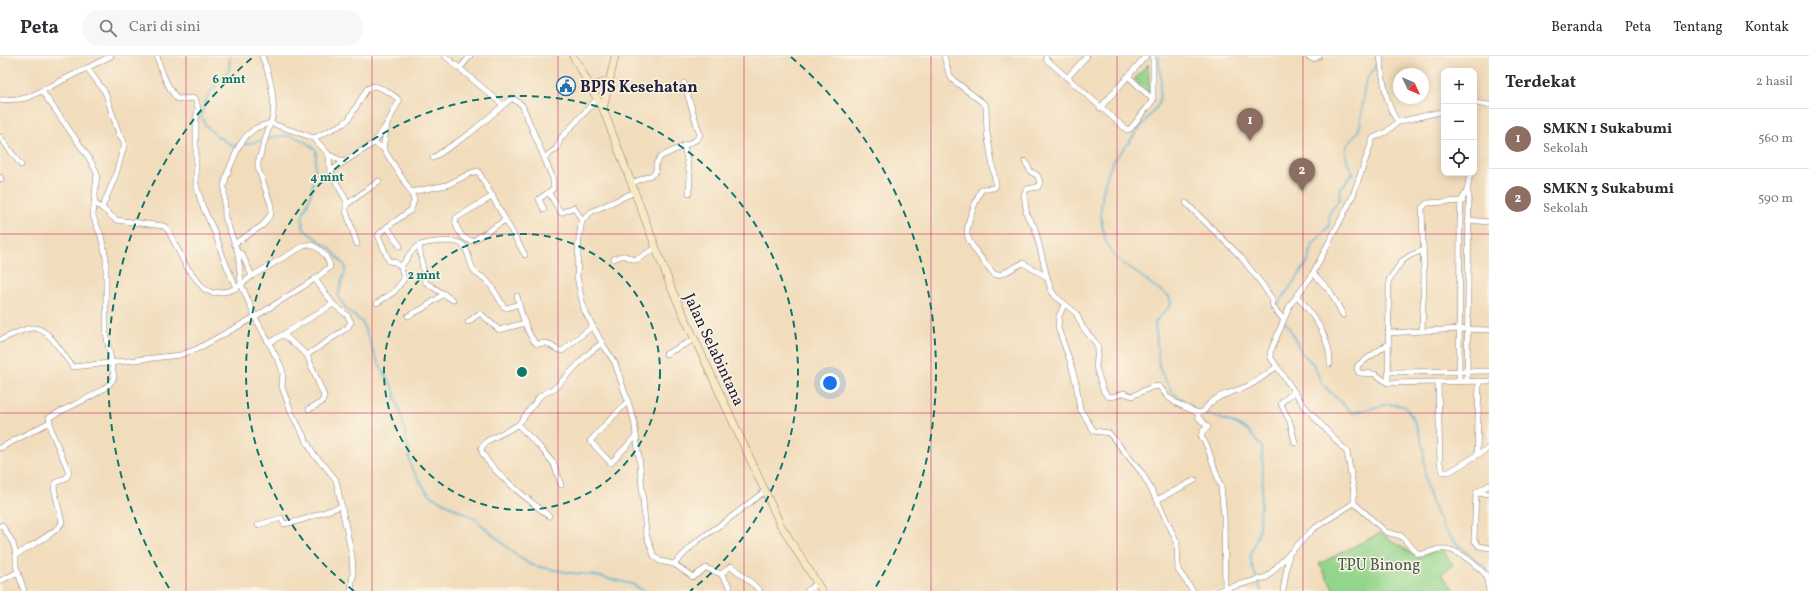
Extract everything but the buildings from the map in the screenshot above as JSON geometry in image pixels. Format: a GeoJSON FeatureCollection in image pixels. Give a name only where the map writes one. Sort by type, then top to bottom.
{"type":"FeatureCollection","features":[{"type":"Feature","properties":{"kind":"street"},"geometry":{"type":"LineString","coordinates":[[0,100],[21,99],[42,91],[87,68],[104,57],[112,56]]}},
{"type":"Feature","properties":{"kind":"street"},"geometry":{"type":"LineString","coordinates":[[157,56],[160,69],[176,99],[196,98],[198,108],[196,120],[196,184],[207,219],[216,233],[223,258],[283,372],[282,387],[292,414],[314,455],[336,480],[352,556],[353,573],[351,591]]}},
{"type":"Feature","properties":{"kind":"street"},"geometry":{"type":"LineString","coordinates":[[234,244],[263,225],[272,214],[271,205],[258,168],[258,162],[273,115],[274,97],[270,77],[262,56]]}},
{"type":"Feature","properties":{"kind":"street"},"geometry":{"type":"LineString","coordinates":[[444,56],[503,105]]}},
{"type":"Feature","properties":{"kind":"street"},"geometry":{"type":"LineString","coordinates":[[460,68],[470,56]]}},
{"type":"Feature","properties":{"kind":"street","name":"Jalan Selabintana"},"geometry":{"type":"LineString","coordinates":[[573,56],[603,110],[672,290],[780,524],[822,591]]}},
{"type":"Feature","properties":{"kind":"street"},"geometry":{"type":"LineString","coordinates":[[603,110],[615,56]]}},
{"type":"Feature","properties":{"kind":"street"},"geometry":{"type":"LineString","coordinates":[[944,56],[949,74],[953,80],[986,106],[987,133],[996,186],[980,192],[968,225],[968,237],[995,274],[1002,274],[1023,263],[1047,277]]}},
{"type":"Feature","properties":{"kind":"street"},"geometry":{"type":"LineString","coordinates":[[1046,56],[1046,59],[1100,108],[1128,130],[1153,100],[1153,56]]}},
{"type":"Feature","properties":{"kind":"street"},"geometry":{"type":"LineString","coordinates":[[1067,78],[1087,56]]}},
{"type":"Feature","properties":{"kind":"street"},"geometry":{"type":"LineString","coordinates":[[1100,108],[1146,56]]}},
{"type":"Feature","properties":{"kind":"street"},"geometry":{"type":"LineString","coordinates":[[1307,56],[1313,59],[1319,56]]}},
{"type":"Feature","properties":{"kind":"street"},"geometry":{"type":"LineString","coordinates":[[1380,56],[1388,100],[1392,114],[1398,122]]}},
{"type":"Feature","properties":{"kind":"street"},"geometry":{"type":"LineString","coordinates":[[87,68],[105,92],[119,134],[124,140],[124,146],[116,177],[102,208]]}},
{"type":"Feature","properties":{"kind":"street"},"geometry":{"type":"LineString","coordinates":[[1128,76],[1153,100]]}},
{"type":"Feature","properties":{"kind":"street"},"geometry":{"type":"LineString","coordinates":[[591,86],[609,82]]}},
{"type":"Feature","properties":{"kind":"street"},"geometry":{"type":"LineString","coordinates":[[632,183],[654,174],[656,164],[660,157],[696,140],[700,135],[684,83]]}},
{"type":"Feature","properties":{"kind":"street"},"geometry":{"type":"LineString","coordinates":[[314,138],[348,120],[367,90],[372,86],[376,86],[398,99],[387,124],[374,144],[330,170]]}},
{"type":"Feature","properties":{"kind":"street"},"geometry":{"type":"LineString","coordinates":[[16,555],[61,525],[60,511],[54,488],[56,483],[67,477],[69,472],[48,423],[48,419],[51,416],[79,404],[112,381],[114,373],[106,333],[106,258],[101,236],[93,216],[98,179],[95,169],[42,91]]}},
{"type":"Feature","properties":{"kind":"street"},"geometry":{"type":"LineString","coordinates":[[433,158],[469,134],[512,98],[521,104],[554,183],[553,190],[539,200],[544,210]]}},
{"type":"Feature","properties":{"kind":"street"},"geometry":{"type":"LineString","coordinates":[[544,158],[557,148],[561,138],[597,99]]}},
{"type":"Feature","properties":{"kind":"street"},"geometry":{"type":"LineString","coordinates":[[1477,103],[1489,105]]}},
{"type":"Feature","properties":{"kind":"street"},"geometry":{"type":"LineString","coordinates":[[1441,112],[1398,122],[1382,134],[1373,138],[1352,198],[1313,272],[1292,301],[1270,354],[1270,358],[1305,407],[1347,452],[1354,492],[1354,503],[1386,532],[1400,536],[1418,554],[1439,549],[1449,549],[1457,552],[1486,575],[1489,591]]}},
{"type":"Feature","properties":{"kind":"street"},"geometry":{"type":"LineString","coordinates":[[238,286],[238,252],[225,217],[224,186],[240,144],[247,135],[256,128],[270,123],[314,138],[329,155],[344,162]]}},
{"type":"Feature","properties":{"kind":"street"},"geometry":{"type":"LineString","coordinates":[[383,148],[387,124]]}},
{"type":"Feature","properties":{"kind":"street"},"geometry":{"type":"LineString","coordinates":[[0,137],[21,165]]}},
{"type":"Feature","properties":{"kind":"street"},"geometry":{"type":"LineString","coordinates":[[374,144],[383,148],[411,192],[414,200],[411,210],[378,234],[388,260],[395,262],[401,267],[404,279],[394,292],[378,303]]}},
{"type":"Feature","properties":{"kind":"street"},"geometry":{"type":"LineString","coordinates":[[684,145],[690,176],[690,193]]}},
{"type":"Feature","properties":{"kind":"street"},"geometry":{"type":"LineString","coordinates":[[329,155],[330,170],[344,194],[346,211],[357,244]]}},
{"type":"Feature","properties":{"kind":"street"},"geometry":{"type":"LineString","coordinates":[[1025,161],[1031,172],[1037,174],[1040,182],[1038,187],[1026,190],[1024,194],[1027,216],[1035,228],[1052,292],[1064,305],[1076,313],[1083,328],[1096,343],[1098,348],[1096,367],[1107,396],[1109,398],[1125,393],[1132,396],[1152,387],[1159,386],[1168,397],[1176,403],[1198,414],[1198,417],[1208,426],[1203,431],[1202,436],[1221,487],[1224,516],[1225,589]]}},
{"type":"Feature","properties":{"kind":"street"},"geometry":{"type":"LineString","coordinates":[[411,192],[447,185],[476,171],[480,173],[525,255]]}},
{"type":"Feature","properties":{"kind":"street"},"geometry":{"type":"LineString","coordinates":[[1467,381],[1469,293],[1467,191],[1470,176]]}},
{"type":"Feature","properties":{"kind":"street"},"geometry":{"type":"LineString","coordinates":[[346,205],[379,181]]}},
{"type":"Feature","properties":{"kind":"street"},"geometry":{"type":"LineString","coordinates":[[1459,381],[1461,201],[1467,191]]}},
{"type":"Feature","properties":{"kind":"street"},"geometry":{"type":"LineString","coordinates":[[635,192],[591,212],[582,221],[579,237],[577,277],[584,310],[615,363],[634,420],[646,534],[654,556],[660,561],[674,564],[693,577],[706,568],[721,574],[730,587]]}},
{"type":"Feature","properties":{"kind":"street"},"geometry":{"type":"LineString","coordinates":[[549,193],[561,213],[574,207],[582,221]]}},
{"type":"Feature","properties":{"kind":"street"},"geometry":{"type":"LineString","coordinates":[[493,196],[456,218],[455,222],[459,231],[466,240],[473,241],[505,220]]}},
{"type":"Feature","properties":{"kind":"street"},"geometry":{"type":"LineString","coordinates":[[1422,331],[1424,250],[1423,206],[1427,203],[1468,201]]}},
{"type":"Feature","properties":{"kind":"street"},"geometry":{"type":"LineString","coordinates":[[0,340],[27,329],[39,328],[47,333],[73,367],[180,355],[197,349],[255,317],[315,279],[328,269],[330,264],[318,249],[309,244],[305,245],[229,291],[216,293],[204,289],[186,266],[168,230],[164,226],[116,220],[94,203]]}},
{"type":"Feature","properties":{"kind":"street"},"geometry":{"type":"LineString","coordinates":[[1186,203],[1240,256],[1262,284],[1272,299],[1273,306],[1284,319]]}},
{"type":"Feature","properties":{"kind":"street"},"geometry":{"type":"LineString","coordinates":[[1468,220],[1489,222]]}},
{"type":"Feature","properties":{"kind":"street"},"geometry":{"type":"LineString","coordinates":[[387,227],[400,246]]}},
{"type":"Feature","properties":{"kind":"street"},"geometry":{"type":"LineString","coordinates":[[401,267],[419,245],[452,240],[461,243],[467,252],[473,271],[485,278],[504,307],[508,308],[518,304]]}},
{"type":"Feature","properties":{"kind":"street"},"geometry":{"type":"LineString","coordinates":[[419,245],[425,282],[452,300]]}},
{"type":"Feature","properties":{"kind":"street"},"geometry":{"type":"LineString","coordinates":[[614,259],[627,255],[636,260],[656,248]]}},
{"type":"Feature","properties":{"kind":"street"},"geometry":{"type":"LineString","coordinates":[[1388,383],[1389,280],[1402,261],[1411,254],[1424,250]]}},
{"type":"Feature","properties":{"kind":"street"},"geometry":{"type":"LineString","coordinates":[[238,252],[242,254],[252,276]]}},
{"type":"Feature","properties":{"kind":"street"},"geometry":{"type":"LineString","coordinates":[[1313,272],[1330,291],[1343,315]]}},
{"type":"Feature","properties":{"kind":"street"},"geometry":{"type":"LineString","coordinates":[[307,355],[351,324],[350,320],[333,304],[315,279]]}},
{"type":"Feature","properties":{"kind":"street"},"geometry":{"type":"LineString","coordinates":[[1460,294],[1469,293]]}},
{"type":"Feature","properties":{"kind":"street"},"geometry":{"type":"LineString","coordinates":[[408,316],[422,309],[444,294]]}},
{"type":"Feature","properties":{"kind":"street"},"geometry":{"type":"LineString","coordinates":[[1297,295],[1313,316],[1328,346],[1330,364]]}},
{"type":"Feature","properties":{"kind":"street"},"geometry":{"type":"LineString","coordinates":[[517,296],[518,304],[525,323],[535,343],[537,344],[547,343],[560,351],[566,349],[593,326]]}},
{"type":"Feature","properties":{"kind":"street"},"geometry":{"type":"LineString","coordinates":[[269,343],[333,304]]}},
{"type":"Feature","properties":{"kind":"street"},"geometry":{"type":"LineString","coordinates":[[1064,305],[1059,316],[1058,328],[1076,383],[1080,409],[1094,431],[1109,433],[1142,473],[1177,542],[1178,570],[1193,591]]}},
{"type":"Feature","properties":{"kind":"street"},"geometry":{"type":"LineString","coordinates":[[468,322],[480,313],[498,330],[525,323]]}},
{"type":"Feature","properties":{"kind":"street"},"geometry":{"type":"LineString","coordinates":[[1388,333],[1460,329],[1489,330]]}},
{"type":"Feature","properties":{"kind":"street"},"geometry":{"type":"LineString","coordinates":[[284,335],[307,355],[324,399],[322,402],[309,409]]}},
{"type":"Feature","properties":{"kind":"street"},"geometry":{"type":"LineString","coordinates":[[666,354],[695,340]]}},
{"type":"Feature","properties":{"kind":"street"},"geometry":{"type":"LineString","coordinates":[[549,516],[496,470],[482,453],[481,448],[487,441],[518,426],[540,396],[556,387],[589,353],[602,343]]}},
{"type":"Feature","properties":{"kind":"street"},"geometry":{"type":"LineString","coordinates":[[1388,344],[1361,362],[1357,369],[1361,373],[1375,374],[1388,383],[1489,381]]}},
{"type":"Feature","properties":{"kind":"street"},"geometry":{"type":"LineString","coordinates":[[1198,414],[1204,412],[1208,406],[1227,393],[1248,386],[1276,367]]}},
{"type":"Feature","properties":{"kind":"street"},"geometry":{"type":"LineString","coordinates":[[1389,372],[1489,371]]}},
{"type":"Feature","properties":{"kind":"street"},"geometry":{"type":"LineString","coordinates":[[1477,454],[1479,381]]}},
{"type":"Feature","properties":{"kind":"street"},"geometry":{"type":"LineString","coordinates":[[1438,382],[1441,470],[1444,473],[1448,472],[1489,448]]}},
{"type":"Feature","properties":{"kind":"street"},"geometry":{"type":"LineString","coordinates":[[1294,392],[1281,404],[1290,422],[1295,443]]}},
{"type":"Feature","properties":{"kind":"street"},"geometry":{"type":"LineString","coordinates":[[628,401],[590,442],[611,463],[636,436]]}},
{"type":"Feature","properties":{"kind":"street"},"geometry":{"type":"LineString","coordinates":[[0,448],[48,423]]}},
{"type":"Feature","properties":{"kind":"street"},"geometry":{"type":"LineString","coordinates":[[518,426],[539,446],[554,464],[561,485]]}},
{"type":"Feature","properties":{"kind":"street"},"geometry":{"type":"LineString","coordinates":[[1157,500],[1195,480]]}},
{"type":"Feature","properties":{"kind":"street"},"geometry":{"type":"LineString","coordinates":[[1476,494],[1489,485]]}},
{"type":"Feature","properties":{"kind":"street"},"geometry":{"type":"LineString","coordinates":[[674,564],[697,540],[726,521],[765,491]]}},
{"type":"Feature","properties":{"kind":"street"},"geometry":{"type":"LineString","coordinates":[[1476,494],[1489,494]]}},
{"type":"Feature","properties":{"kind":"street"},"geometry":{"type":"LineString","coordinates":[[1476,494],[1474,540],[1479,546],[1489,548]]}},
{"type":"Feature","properties":{"kind":"street"},"geometry":{"type":"LineString","coordinates":[[1217,591],[1267,577],[1289,552],[1317,526],[1354,503]]}},
{"type":"Feature","properties":{"kind":"street"},"geometry":{"type":"LineString","coordinates":[[258,525],[281,518],[284,524],[295,522],[342,506]]}},
{"type":"Feature","properties":{"kind":"street"},"geometry":{"type":"LineString","coordinates":[[1,524],[13,543],[16,555],[15,562],[24,591]]}},
{"type":"Feature","properties":{"kind":"street"},"geometry":{"type":"LineString","coordinates":[[1283,591],[1289,552]]}},
{"type":"Feature","properties":{"kind":"street"},"geometry":{"type":"LineString","coordinates":[[721,574],[732,566],[760,591]]}},
{"type":"Feature","properties":{"kind":"street"},"geometry":{"type":"LineString","coordinates":[[0,581],[18,572]]}},
{"type":"Feature","properties":{"kind":"street"},"geometry":{"type":"LineString","coordinates":[[807,591],[817,583]]}},
{"type":"Feature","properties":{"kind":"green space"},"geometry":{"type":"Polygon","coordinates":[[[1148,64],[1150,94],[1134,80],[1148,64]]]}},
{"type":"Feature","properties":{"kind":"green space","name":"TPU Binong"},"geometry":{"type":"Polygon","coordinates":[[[1380,533],[1419,558],[1440,546],[1453,565],[1441,574],[1456,591],[1335,591],[1319,564],[1380,533]]]}},
{"type":"Feature","properties":{"kind":"waterway"},"geometry":{"type":"LineString","coordinates":[[230,56],[229,70],[211,91],[206,100],[201,116],[206,126],[217,136],[233,146],[238,145]]}},
{"type":"Feature","properties":{"kind":"waterway"},"geometry":{"type":"LineString","coordinates":[[1158,56],[1161,78],[1159,104],[1113,162],[1108,173],[1102,196],[1102,222],[1104,234],[1114,256],[1169,296],[1171,304],[1155,322],[1159,367],[1173,393],[1195,409]]}},
{"type":"Feature","properties":{"kind":"waterway"},"geometry":{"type":"LineString","coordinates":[[1276,307],[1308,262],[1313,244],[1329,226],[1329,214],[1340,198],[1340,190],[1353,173],[1347,161],[1346,149],[1359,129],[1362,117],[1364,87],[1368,77],[1375,68],[1377,56]]}},
{"type":"Feature","properties":{"kind":"waterway"},"geometry":{"type":"LineString","coordinates":[[267,139],[281,136],[293,137],[304,141],[316,150],[315,172],[311,194],[302,219],[304,230],[330,248],[346,267],[338,296],[346,309],[362,322],[377,360],[393,388],[405,430],[411,467],[425,489],[433,497],[475,519],[517,556],[531,565],[571,573],[593,575],[632,584],[643,591]]}},
{"type":"Feature","properties":{"kind":"waterway"},"geometry":{"type":"LineString","coordinates":[[242,145],[264,140]]}},
{"type":"Feature","properties":{"kind":"waterway"},"geometry":{"type":"LineString","coordinates":[[1284,321],[1289,327],[1301,352],[1314,365],[1322,384],[1352,413],[1388,404],[1404,406],[1415,422],[1420,435],[1424,454],[1427,488],[1432,504],[1443,527],[1461,548],[1489,572]]}},
{"type":"Feature","properties":{"kind":"waterway"},"geometry":{"type":"LineString","coordinates":[[1204,413],[1234,423],[1248,431],[1262,447],[1263,475],[1259,531],[1251,555],[1251,563],[1261,591]]}},
{"type":"Feature","properties":{"kind":"place","name":"BPJS Kesehatan"},"geometry":{"type":"Point","coordinates":[566,86]}},
{"type":"Feature","properties":{"kind":"place","name":"SMKN 1 Sukabumi"},"geometry":{"type":"Point","coordinates":[1250,141]}},
{"type":"Feature","properties":{"kind":"place","name":"SMKN 3 Sukabumi"},"geometry":{"type":"Point","coordinates":[1302,191]}}]}
